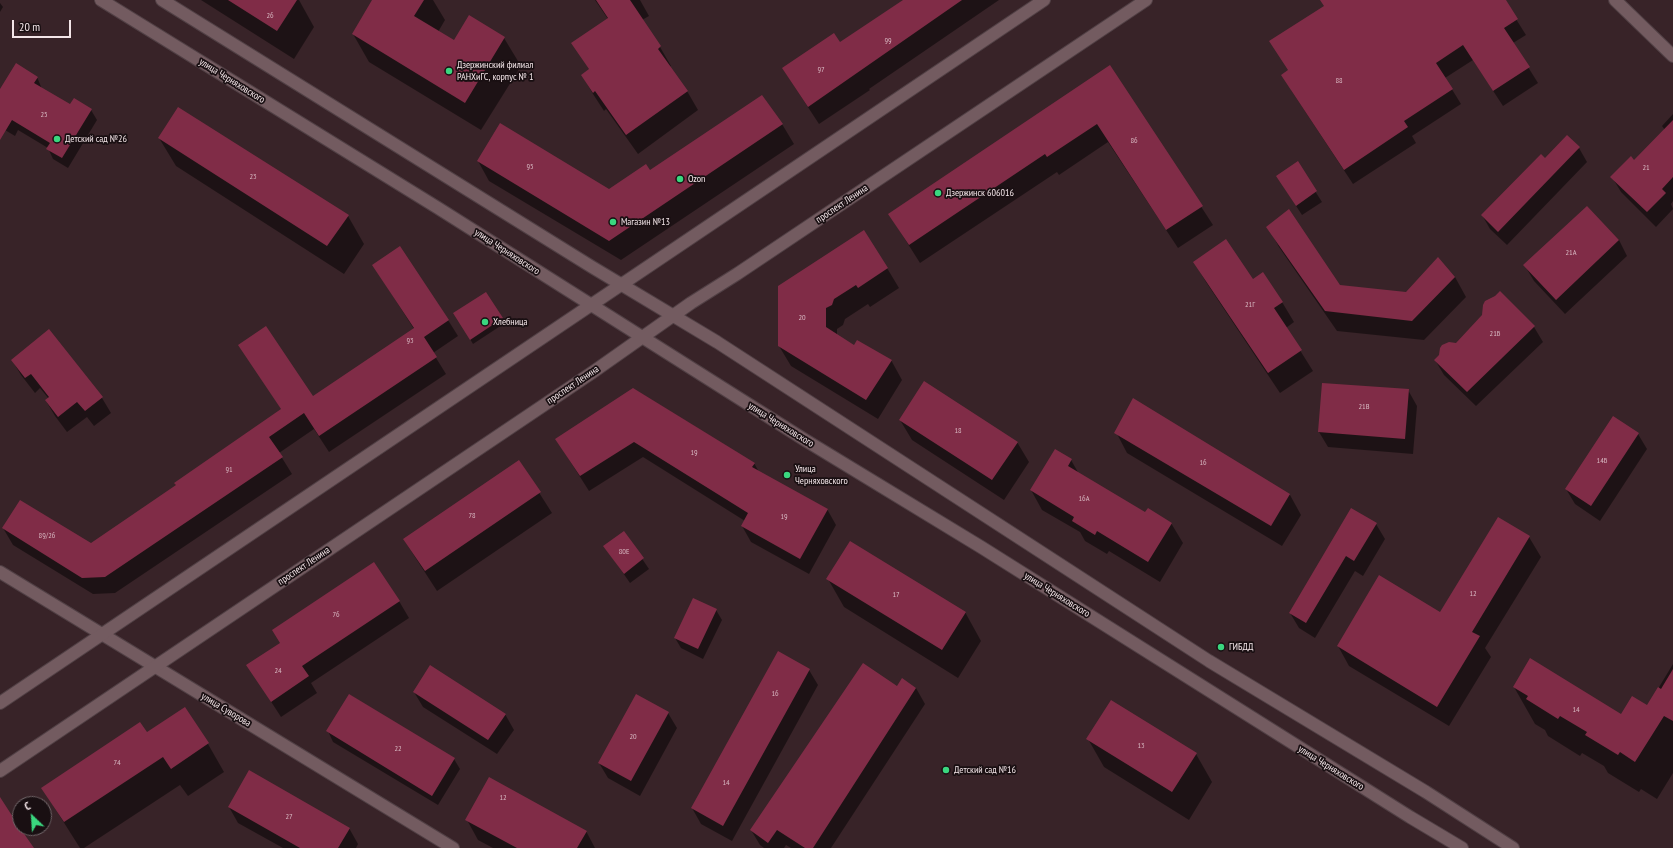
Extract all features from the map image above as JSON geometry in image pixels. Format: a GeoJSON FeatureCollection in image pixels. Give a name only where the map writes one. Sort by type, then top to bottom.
{"type":"FeatureCollection","features":[{"type":"Feature","properties":{"kind":"street","name":"улица Черняховского"},"geometry":{"type":"LineString","coordinates":[[102,0],[438,208],[805,440],[1462,848]]}},
{"type":"Feature","properties":{"kind":"street"},"geometry":{"type":"LineString","coordinates":[[162,0],[622,285],[673,315],[970,505],[1209,661],[1426,792],[1513,848]]}},
{"type":"Feature","properties":{"kind":"street"},"geometry":{"type":"LineString","coordinates":[[0,703],[1044,0]]}},
{"type":"Feature","properties":{"kind":"street","name":"проспект Ленина"},"geometry":{"type":"LineString","coordinates":[[0,771],[643,337],[673,315],[1146,0]]}},
{"type":"Feature","properties":{"kind":"street"},"geometry":{"type":"LineString","coordinates":[[1615,0],[1673,56]]}},
{"type":"Feature","properties":{"kind":"street","name":"улица Суворова"},"geometry":{"type":"LineString","coordinates":[[0,572],[100,635],[453,848]]}},
{"type":"Feature","properties":{"kind":"building"},"geometry":{"type":"Polygon","coordinates":[[[228,0],[297,0],[277,31],[228,0]]]}},
{"type":"Feature","properties":{"kind":"building","name":"Дзержинский филиал РАНХиГС, корпус № 1"},"geometry":{"type":"Polygon","coordinates":[[[372,0],[424,0],[414,16],[454,40],[469,15],[505,37],[465,103],[352,34],[372,0]]]}},
{"type":"Feature","properties":{"kind":"building"},"geometry":{"type":"Polygon","coordinates":[[[596,0],[630,0],[661,46],[658,49],[688,91],[626,135],[595,91],[593,93],[581,75],[589,69],[571,43],[608,18],[596,0]]]}},
{"type":"Feature","properties":{"kind":"building"},"geometry":{"type":"Polygon","coordinates":[[[903,0],[962,0],[808,107],[782,68],[834,33],[840,42],[903,0]]]}},
{"type":"Feature","properties":{"kind":"building"},"geometry":{"type":"Polygon","coordinates":[[[1320,0],[1506,0],[1518,19],[1504,28],[1530,67],[1493,91],[1463,45],[1436,63],[1453,89],[1404,121],[1408,127],[1344,170],[1281,75],[1288,70],[1269,41],[1324,6],[1320,0]]]}},
{"type":"Feature","properties":{"kind":"building"},"geometry":{"type":"Polygon","coordinates":[[[16,63],[38,77],[34,83],[70,104],[74,98],[92,109],[62,158],[46,149],[50,143],[12,120],[0,140],[0,89],[16,63]]]}},
{"type":"Feature","properties":{"kind":"building"},"geometry":{"type":"Polygon","coordinates":[[[1110,65],[1203,206],[1166,230],[1097,124],[1047,157],[1045,154],[909,245],[888,214],[1110,65]]]}},
{"type":"Feature","properties":{"kind":"building"},"geometry":{"type":"Polygon","coordinates":[[[762,95],[783,124],[609,241],[477,161],[500,123],[609,189],[646,164],[650,170],[762,95]]]}},
{"type":"Feature","properties":{"kind":"building"},"geometry":{"type":"Polygon","coordinates":[[[178,107],[349,215],[327,246],[158,138],[178,107]]]}},
{"type":"Feature","properties":{"kind":"building"},"geometry":{"type":"Polygon","coordinates":[[[1673,120],[1673,177],[1662,189],[1666,193],[1647,212],[1610,177],[1631,156],[1634,160],[1673,120]]]}},
{"type":"Feature","properties":{"kind":"building"},"geometry":{"type":"Polygon","coordinates":[[[1567,135],[1580,147],[1498,232],[1481,215],[1541,154],[1545,158],[1567,135]]]}},
{"type":"Feature","properties":{"kind":"building"},"geometry":{"type":"Polygon","coordinates":[[[1298,161],[1317,191],[1296,206],[1276,176],[1298,161]]]}},
{"type":"Feature","properties":{"kind":"building"},"geometry":{"type":"Polygon","coordinates":[[[1587,206],[1619,240],[1556,300],[1523,265],[1587,206]]]}},
{"type":"Feature","properties":{"kind":"building"},"geometry":{"type":"Polygon","coordinates":[[[1289,209],[1340,285],[1406,292],[1438,257],[1455,277],[1412,321],[1325,311],[1266,227],[1289,209]]]}},
{"type":"Feature","properties":{"kind":"building"},"geometry":{"type":"Polygon","coordinates":[[[864,230],[888,268],[858,288],[856,285],[834,299],[832,305],[826,308],[826,327],[854,345],[857,340],[892,360],[866,400],[778,346],[778,286],[864,230]]]}},
{"type":"Feature","properties":{"kind":"building"},"geometry":{"type":"Polygon","coordinates":[[[1226,239],[1253,279],[1263,272],[1283,302],[1274,308],[1302,350],[1268,373],[1193,262],[1226,239]]]}},
{"type":"Feature","properties":{"kind":"building"},"geometry":{"type":"Polygon","coordinates":[[[400,246],[449,320],[424,337],[437,357],[319,436],[304,413],[269,437],[283,457],[105,577],[82,578],[2,528],[20,500],[91,543],[176,485],[174,483],[281,409],[238,345],[266,326],[313,396],[414,328],[372,265],[400,246]]]}},
{"type":"Feature","properties":{"kind":"building"},"geometry":{"type":"Polygon","coordinates":[[[1500,291],[1535,326],[1467,392],[1434,360],[1439,355],[1442,345],[1449,342],[1456,343],[1482,315],[1485,301],[1495,296],[1500,291]]]}},
{"type":"Feature","properties":{"kind":"building"},"geometry":{"type":"Polygon","coordinates":[[[486,292],[503,318],[470,340],[453,313],[486,292]]]}},
{"type":"Feature","properties":{"kind":"building"},"geometry":{"type":"Polygon","coordinates":[[[49,329],[103,397],[85,411],[77,402],[58,417],[45,400],[49,397],[31,374],[25,378],[11,360],[49,329]]]}},
{"type":"Feature","properties":{"kind":"building"},"geometry":{"type":"Polygon","coordinates":[[[924,381],[1018,442],[992,480],[899,420],[924,381]]]}},
{"type":"Feature","properties":{"kind":"building"},"geometry":{"type":"Polygon","coordinates":[[[1322,383],[1409,389],[1405,439],[1318,432],[1322,383]]]}},
{"type":"Feature","properties":{"kind":"building"},"geometry":{"type":"Polygon","coordinates":[[[633,388],[755,463],[752,467],[828,509],[800,559],[741,526],[748,513],[634,442],[580,476],[555,439],[633,388]]]}},
{"type":"Feature","properties":{"kind":"building"},"geometry":{"type":"Polygon","coordinates":[[[1133,398],[1290,494],[1271,526],[1114,433],[1133,398]]]}},
{"type":"Feature","properties":{"kind":"building"},"geometry":{"type":"Polygon","coordinates":[[[1613,416],[1639,433],[1591,506],[1565,489],[1613,416]]]}},
{"type":"Feature","properties":{"kind":"building"},"geometry":{"type":"Polygon","coordinates":[[[1055,449],[1072,459],[1068,466],[1145,512],[1148,508],[1172,523],[1148,562],[1097,531],[1095,535],[1072,521],[1074,517],[1030,490],[1055,449]]]}},
{"type":"Feature","properties":{"kind":"building"},"geometry":{"type":"Polygon","coordinates":[[[519,460],[541,492],[425,571],[403,539],[519,460]]]}},
{"type":"Feature","properties":{"kind":"building"},"geometry":{"type":"Polygon","coordinates":[[[1351,508],[1377,523],[1354,561],[1346,556],[1306,623],[1289,613],[1351,508]]]}},
{"type":"Feature","properties":{"kind":"building"},"geometry":{"type":"Polygon","coordinates":[[[1498,517],[1530,536],[1472,632],[1480,636],[1437,707],[1337,646],[1379,575],[1440,612],[1498,517]]]}},
{"type":"Feature","properties":{"kind":"building"},"geometry":{"type":"Polygon","coordinates":[[[624,531],[644,558],[624,574],[603,546],[624,531]]]}},
{"type":"Feature","properties":{"kind":"building"},"geometry":{"type":"Polygon","coordinates":[[[850,541],[966,612],[942,650],[826,579],[850,541]]]}},
{"type":"Feature","properties":{"kind":"building"},"geometry":{"type":"Polygon","coordinates":[[[374,562],[400,601],[302,666],[309,676],[271,702],[246,665],[280,643],[272,630],[374,562]]]}},
{"type":"Feature","properties":{"kind":"building"},"geometry":{"type":"Polygon","coordinates":[[[693,598],[717,609],[698,649],[674,638],[693,598]]]}},
{"type":"Feature","properties":{"kind":"building"},"geometry":{"type":"Polygon","coordinates":[[[778,651],[810,669],[723,826],[691,808],[778,651]]]}},
{"type":"Feature","properties":{"kind":"building"},"geometry":{"type":"Polygon","coordinates":[[[1530,658],[1621,714],[1632,696],[1647,705],[1658,687],[1661,689],[1673,669],[1673,721],[1664,716],[1635,762],[1620,752],[1618,755],[1585,735],[1587,732],[1560,716],[1558,719],[1526,699],[1528,696],[1513,687],[1530,658]]]}},
{"type":"Feature","properties":{"kind":"building"},"geometry":{"type":"Polygon","coordinates":[[[863,663],[897,686],[902,678],[916,688],[813,848],[805,848],[777,830],[768,843],[750,830],[863,663]]]}},
{"type":"Feature","properties":{"kind":"building"},"geometry":{"type":"Polygon","coordinates":[[[430,665],[506,714],[488,740],[413,692],[430,665]]]}},
{"type":"Feature","properties":{"kind":"building"},"geometry":{"type":"Polygon","coordinates":[[[349,694],[455,758],[432,796],[326,731],[349,694]]]}},
{"type":"Feature","properties":{"kind":"building"},"geometry":{"type":"Polygon","coordinates":[[[636,694],[669,712],[631,781],[598,763],[636,694]]]}},
{"type":"Feature","properties":{"kind":"building"},"geometry":{"type":"Polygon","coordinates":[[[1111,700],[1197,753],[1172,792],[1086,739],[1111,700]]]}},
{"type":"Feature","properties":{"kind":"building"},"geometry":{"type":"Polygon","coordinates":[[[185,707],[209,743],[171,769],[163,757],[64,822],[52,804],[52,796],[46,796],[41,788],[140,722],[147,732],[185,707]]]}},
{"type":"Feature","properties":{"kind":"building"},"geometry":{"type":"Polygon","coordinates":[[[249,770],[350,828],[338,848],[300,848],[228,807],[249,770]]]}},
{"type":"Feature","properties":{"kind":"building"},"geometry":{"type":"Polygon","coordinates":[[[489,777],[587,831],[577,848],[517,848],[465,820],[489,777]]]}},
{"type":"Feature","properties":{"kind":"building"},"geometry":{"type":"Polygon","coordinates":[[[0,797],[12,816],[12,836],[26,836],[34,848],[0,848],[0,797]]]}},
{"type":"Feature","properties":{"kind":"place","name":"Дзержинский филиал РАНХиГС, корпус № 1"},"geometry":{"type":"Point","coordinates":[449,71]}},
{"type":"Feature","properties":{"kind":"place","name":"Детский сад №26"},"geometry":{"type":"Point","coordinates":[57,139]}},
{"type":"Feature","properties":{"kind":"place","name":"Ozon"},"geometry":{"type":"Point","coordinates":[680,179]}},
{"type":"Feature","properties":{"kind":"place","name":"Дзержинск 606016"},"geometry":{"type":"Point","coordinates":[938,193]}},
{"type":"Feature","properties":{"kind":"place","name":"Магазин №13"},"geometry":{"type":"Point","coordinates":[613,222]}},
{"type":"Feature","properties":{"kind":"place","name":"Хлебница"},"geometry":{"type":"Point","coordinates":[485,322]}},
{"type":"Feature","properties":{"kind":"place","name":"Улица Черняховского"},"geometry":{"type":"Point","coordinates":[787,475]}},
{"type":"Feature","properties":{"kind":"place","name":"ГИБДД"},"geometry":{"type":"Point","coordinates":[1221,647]}},
{"type":"Feature","properties":{"kind":"place","name":"Детский сад №16"},"geometry":{"type":"Point","coordinates":[946,770]}}]}
